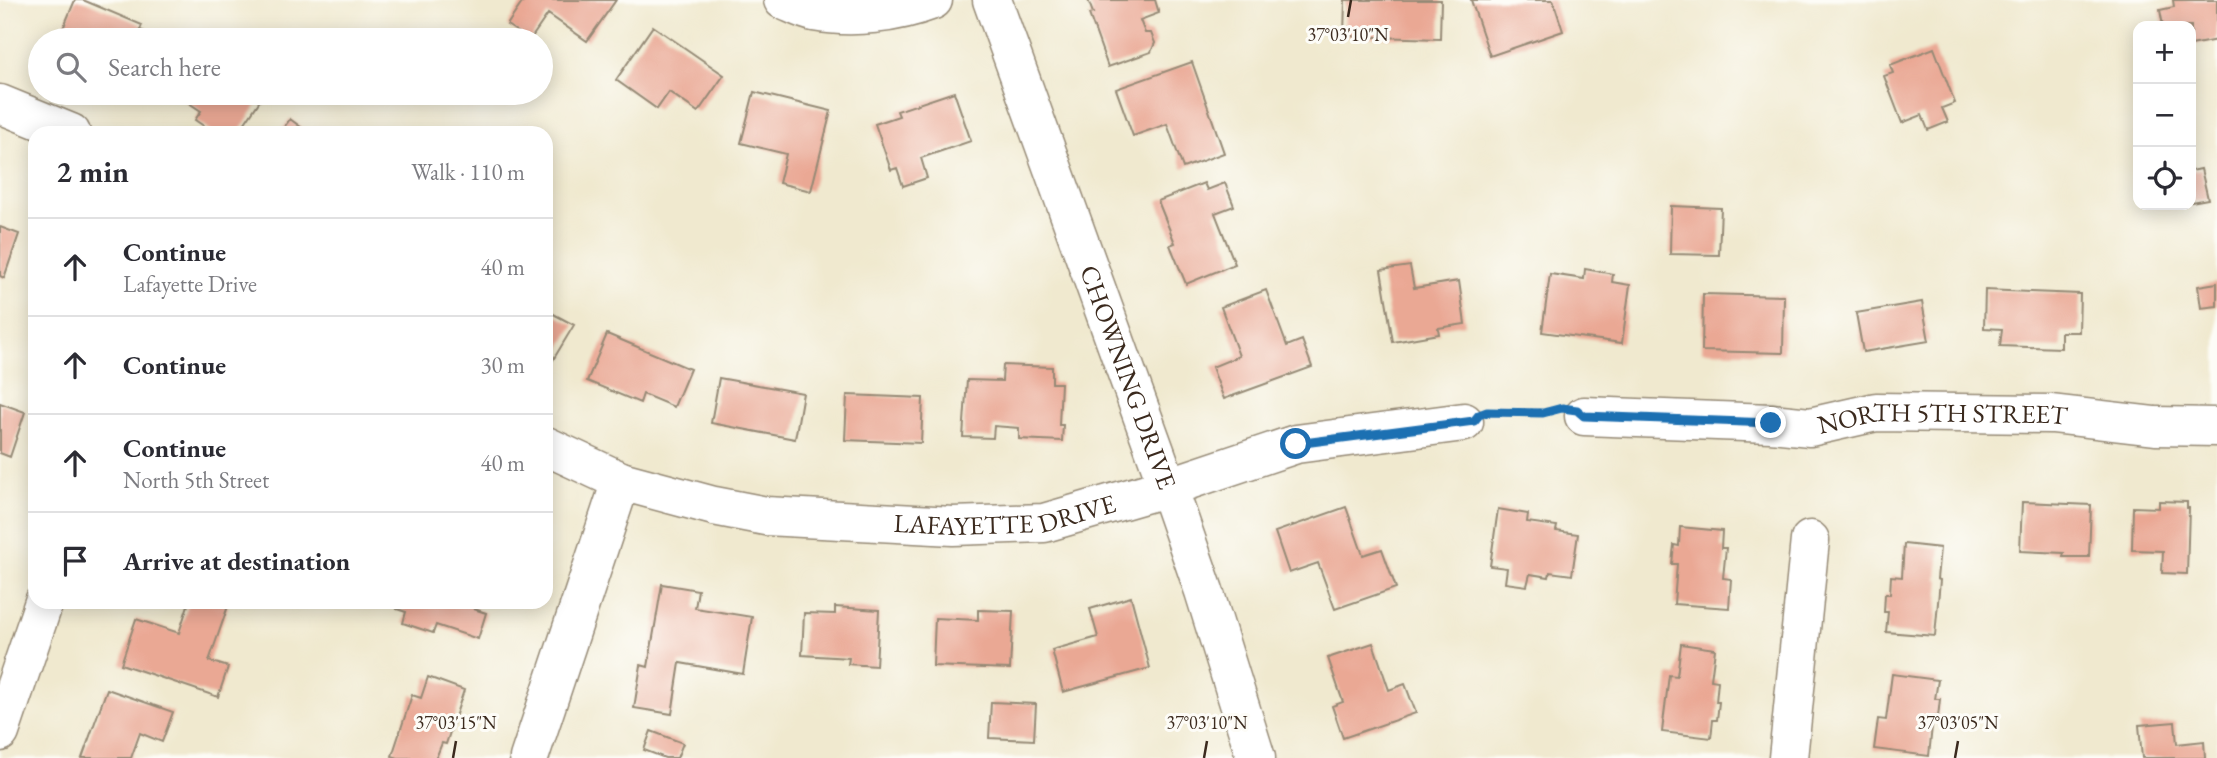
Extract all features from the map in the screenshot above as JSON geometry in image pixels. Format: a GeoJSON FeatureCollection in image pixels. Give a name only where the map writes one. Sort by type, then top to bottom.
{"type":"FeatureCollection","features":[{"type":"Feature","properties":{"kind":"street"},"geometry":{"type":"LineString","coordinates":[[783,0],[811,12],[857,16],[933,0]]}},
{"type":"Feature","properties":{"kind":"street","name":"CHOWNING DRIVE"},"geometry":{"type":"LineString","coordinates":[[992,0],[1168,487],[1204,591],[1256,758]]}},
{"type":"Feature","properties":{"kind":"street"},"geometry":{"type":"LineString","coordinates":[[0,104],[54,126]]}},
{"type":"Feature","properties":{"kind":"street","name":"NORTH 5TH STREET"},"geometry":{"type":"LineString","coordinates":[[1584,416],[1771,423],[1810,428],[1876,412],[2052,414],[2155,426],[2217,427]]}},
{"type":"Feature","properties":{"kind":"street","name":"LAFAYETTE DRIVE"},"geometry":{"type":"LineString","coordinates":[[553,449],[621,481],[713,506],[766,516],[953,526],[1044,523],[1168,487],[1296,444],[1464,422]]}},
{"type":"Feature","properties":{"kind":"street"},"geometry":{"type":"LineString","coordinates":[[529,758],[621,481]]}},
{"type":"Feature","properties":{"kind":"street"},"geometry":{"type":"LineString","coordinates":[[1788,758],[1810,540]]}},
{"type":"Feature","properties":{"kind":"street"},"geometry":{"type":"LineString","coordinates":[[0,732],[42,609]]}},
{"type":"Feature","properties":{"kind":"path"},"geometry":{"type":"LineString","coordinates":[[1464,422],[1474,421],[1487,412],[1543,413],[1562,408],[1577,410],[1584,416]]}},
{"type":"Feature","properties":{"kind":"building"},"geometry":{"type":"Polygon","coordinates":[[[75,0],[83,0],[142,25],[141,28],[63,28],[75,0]]]}},
{"type":"Feature","properties":{"kind":"building"},"geometry":{"type":"Polygon","coordinates":[[[524,0],[616,0],[587,41],[548,14],[538,28],[512,28],[507,25],[524,0]]]}},
{"type":"Feature","properties":{"kind":"building"},"geometry":{"type":"Polygon","coordinates":[[[1088,0],[1155,0],[1159,13],[1140,20],[1145,33],[1151,33],[1155,43],[1151,52],[1108,67],[1089,14],[1093,13],[1088,0]]]}},
{"type":"Feature","properties":{"kind":"building"},"geometry":{"type":"Polygon","coordinates":[[[1345,0],[1441,0],[1440,39],[1344,36],[1345,0]]]}},
{"type":"Feature","properties":{"kind":"building"},"geometry":{"type":"Polygon","coordinates":[[[1471,0],[1553,0],[1563,31],[1490,56],[1471,0]]]}},
{"type":"Feature","properties":{"kind":"building"},"geometry":{"type":"Polygon","coordinates":[[[2173,0],[2217,0],[2217,40],[2196,44],[2196,21],[2162,21],[2160,10],[2174,7],[2173,0]]]}},
{"type":"Feature","properties":{"kind":"building"},"geometry":{"type":"Polygon","coordinates":[[[653,26],[724,75],[698,112],[669,92],[657,109],[616,80],[653,26]]]}},
{"type":"Feature","properties":{"kind":"building"},"geometry":{"type":"Polygon","coordinates":[[[1934,48],[1955,103],[1942,108],[1948,122],[1928,130],[1922,115],[1902,123],[1884,76],[1893,73],[1890,65],[1934,48]]]}},
{"type":"Feature","properties":{"kind":"building"},"geometry":{"type":"Polygon","coordinates":[[[1192,62],[1224,153],[1183,168],[1167,124],[1133,136],[1116,89],[1192,62]]]}},
{"type":"Feature","properties":{"kind":"building"},"geometry":{"type":"Polygon","coordinates":[[[754,92],[831,111],[811,191],[779,183],[786,154],[741,143],[754,92]]]}},
{"type":"Feature","properties":{"kind":"building"},"geometry":{"type":"Polygon","coordinates":[[[954,92],[971,141],[921,158],[927,178],[903,186],[897,168],[891,170],[875,124],[899,116],[897,111],[954,92]]]}},
{"type":"Feature","properties":{"kind":"building"},"geometry":{"type":"Polygon","coordinates":[[[192,105],[257,105],[243,126],[204,126],[195,120],[201,111],[192,105]]]}},
{"type":"Feature","properties":{"kind":"building"},"geometry":{"type":"Polygon","coordinates":[[[290,119],[300,126],[285,126],[290,119]]]}},
{"type":"Feature","properties":{"kind":"building"},"geometry":{"type":"Polygon","coordinates":[[[2201,169],[2208,199],[2196,201],[2196,170],[2201,169]]]}},
{"type":"Feature","properties":{"kind":"building"},"geometry":{"type":"Polygon","coordinates":[[[1204,183],[1207,190],[1225,183],[1234,206],[1215,213],[1235,264],[1186,284],[1170,245],[1175,243],[1158,201],[1204,183]]]}},
{"type":"Feature","properties":{"kind":"building"},"geometry":{"type":"Polygon","coordinates":[[[1671,206],[1721,208],[1719,255],[1670,254],[1671,206]]]}},
{"type":"Feature","properties":{"kind":"building"},"geometry":{"type":"Polygon","coordinates":[[[0,227],[19,234],[4,278],[0,276],[0,227]]]}},
{"type":"Feature","properties":{"kind":"building"},"geometry":{"type":"Polygon","coordinates":[[[1410,266],[1414,288],[1459,281],[1465,324],[1438,328],[1439,334],[1393,342],[1381,270],[1410,266]]]}},
{"type":"Feature","properties":{"kind":"building"},"geometry":{"type":"Polygon","coordinates":[[[1585,269],[1613,274],[1612,282],[1630,285],[1622,343],[1542,332],[1550,274],[1584,279],[1585,269]]]}},
{"type":"Feature","properties":{"kind":"building"},"geometry":{"type":"Polygon","coordinates":[[[2217,283],[2217,306],[2201,308],[2198,286],[2217,283]]]}},
{"type":"Feature","properties":{"kind":"building"},"geometry":{"type":"Polygon","coordinates":[[[1266,290],[1287,346],[1302,340],[1312,367],[1224,399],[1212,367],[1239,356],[1221,307],[1266,290]]]}},
{"type":"Feature","properties":{"kind":"building"},"geometry":{"type":"Polygon","coordinates":[[[1985,290],[2080,294],[2079,332],[2061,332],[2061,348],[2000,346],[2002,329],[1984,328],[1985,290]]]}},
{"type":"Feature","properties":{"kind":"building"},"geometry":{"type":"Polygon","coordinates":[[[1703,294],[1784,296],[1783,353],[1702,351],[1703,294]]]}},
{"type":"Feature","properties":{"kind":"building"},"geometry":{"type":"Polygon","coordinates":[[[1922,302],[1929,341],[1863,352],[1856,313],[1922,302]]]}},
{"type":"Feature","properties":{"kind":"building"},"geometry":{"type":"Polygon","coordinates":[[[553,314],[574,325],[553,360],[553,314]]]}},
{"type":"Feature","properties":{"kind":"building"},"geometry":{"type":"Polygon","coordinates":[[[607,334],[690,369],[674,407],[643,394],[640,403],[587,381],[607,334]]]}},
{"type":"Feature","properties":{"kind":"building"},"geometry":{"type":"Polygon","coordinates":[[[1003,365],[1052,367],[1052,383],[1061,383],[1059,425],[1063,425],[1062,441],[1019,439],[1019,428],[994,426],[993,438],[963,437],[967,380],[1002,381],[1003,365]]]}},
{"type":"Feature","properties":{"kind":"building"},"geometry":{"type":"Polygon","coordinates":[[[719,378],[803,393],[795,439],[711,423],[719,378]]]}},
{"type":"Feature","properties":{"kind":"building"},"geometry":{"type":"Polygon","coordinates":[[[847,395],[923,398],[921,443],[845,440],[847,395]]]}},
{"type":"Feature","properties":{"kind":"building"},"geometry":{"type":"Polygon","coordinates":[[[0,403],[25,412],[10,457],[0,453],[0,403]]]}},
{"type":"Feature","properties":{"kind":"building"},"geometry":{"type":"Polygon","coordinates":[[[2159,501],[2187,502],[2187,574],[2162,573],[2163,551],[2132,550],[2133,507],[2159,508],[2159,501]]]}},
{"type":"Feature","properties":{"kind":"building"},"geometry":{"type":"Polygon","coordinates":[[[2022,502],[2091,505],[2089,557],[2063,557],[2064,553],[2020,551],[2022,502]]]}},
{"type":"Feature","properties":{"kind":"building"},"geometry":{"type":"Polygon","coordinates":[[[1346,507],[1363,555],[1382,549],[1396,588],[1335,609],[1318,563],[1289,573],[1275,532],[1346,507]]]}},
{"type":"Feature","properties":{"kind":"building"},"geometry":{"type":"Polygon","coordinates":[[[1498,509],[1528,514],[1527,522],[1557,526],[1556,531],[1578,534],[1572,575],[1550,572],[1549,577],[1530,574],[1527,586],[1505,583],[1507,568],[1490,566],[1498,509]]]}},
{"type":"Feature","properties":{"kind":"building"},"geometry":{"type":"Polygon","coordinates":[[[1680,527],[1722,531],[1721,548],[1726,548],[1723,578],[1731,579],[1729,608],[1674,604],[1677,564],[1672,564],[1674,545],[1679,546],[1680,527]]]}},
{"type":"Feature","properties":{"kind":"building"},"geometry":{"type":"Polygon","coordinates":[[[1904,544],[1940,548],[1935,636],[1886,632],[1888,612],[1884,612],[1885,594],[1890,594],[1891,576],[1902,577],[1904,544]]]}},
{"type":"Feature","properties":{"kind":"building"},"geometry":{"type":"Polygon","coordinates":[[[662,584],[698,590],[695,608],[752,617],[743,674],[680,663],[672,714],[634,708],[641,665],[648,667],[662,584]]]}},
{"type":"Feature","properties":{"kind":"building"},"geometry":{"type":"Polygon","coordinates":[[[1131,597],[1150,668],[1063,692],[1052,650],[1098,637],[1090,609],[1131,597]]]}},
{"type":"Feature","properties":{"kind":"building"},"geometry":{"type":"Polygon","coordinates":[[[835,607],[879,610],[876,666],[848,664],[849,658],[802,655],[804,613],[835,614],[835,607]]]}},
{"type":"Feature","properties":{"kind":"building"},"geometry":{"type":"Polygon","coordinates":[[[187,609],[227,609],[209,661],[228,667],[218,697],[121,664],[136,619],[179,633],[187,609]]]}},
{"type":"Feature","properties":{"kind":"building"},"geometry":{"type":"Polygon","coordinates":[[[397,609],[474,609],[486,613],[478,639],[436,625],[433,633],[403,623],[406,612],[397,609]]]}},
{"type":"Feature","properties":{"kind":"building"},"geometry":{"type":"Polygon","coordinates":[[[978,610],[1013,611],[1010,669],[933,666],[935,618],[978,620],[978,610]]]}},
{"type":"Feature","properties":{"kind":"building"},"geometry":{"type":"Polygon","coordinates":[[[1373,643],[1389,690],[1405,684],[1416,713],[1343,738],[1332,706],[1343,702],[1328,658],[1373,643]]]}},
{"type":"Feature","properties":{"kind":"building"},"geometry":{"type":"Polygon","coordinates":[[[1681,644],[1715,649],[1711,680],[1718,681],[1716,702],[1719,702],[1711,738],[1662,732],[1669,675],[1677,676],[1681,644]]]}},
{"type":"Feature","properties":{"kind":"building"},"geometry":{"type":"Polygon","coordinates":[[[1892,674],[1938,680],[1935,699],[1940,699],[1938,717],[1933,716],[1929,756],[1874,749],[1878,719],[1886,720],[1892,674]]]}},
{"type":"Feature","properties":{"kind":"building"},"geometry":{"type":"Polygon","coordinates":[[[428,677],[464,690],[446,744],[442,743],[436,758],[392,756],[412,695],[421,698],[428,677]]]}},
{"type":"Feature","properties":{"kind":"building"},"geometry":{"type":"Polygon","coordinates":[[[107,689],[173,712],[162,742],[140,733],[131,758],[82,758],[107,689]]]}},
{"type":"Feature","properties":{"kind":"building"},"geometry":{"type":"Polygon","coordinates":[[[991,702],[1036,704],[1034,740],[989,738],[991,702]]]}},
{"type":"Feature","properties":{"kind":"building"},"geometry":{"type":"Polygon","coordinates":[[[2175,722],[2177,744],[2204,741],[2205,758],[2142,758],[2139,725],[2175,722]]]}},
{"type":"Feature","properties":{"kind":"building"},"geometry":{"type":"Polygon","coordinates":[[[651,731],[683,743],[677,758],[665,758],[644,750],[651,731]]]}},
{"type":"Feature","properties":{"kind":"route"},"geometry":{"type":"LineString","coordinates":[[1296,444],[1474,421],[1487,412],[1543,413],[1562,408],[1577,410],[1584,416],[1771,423]]}}]}
